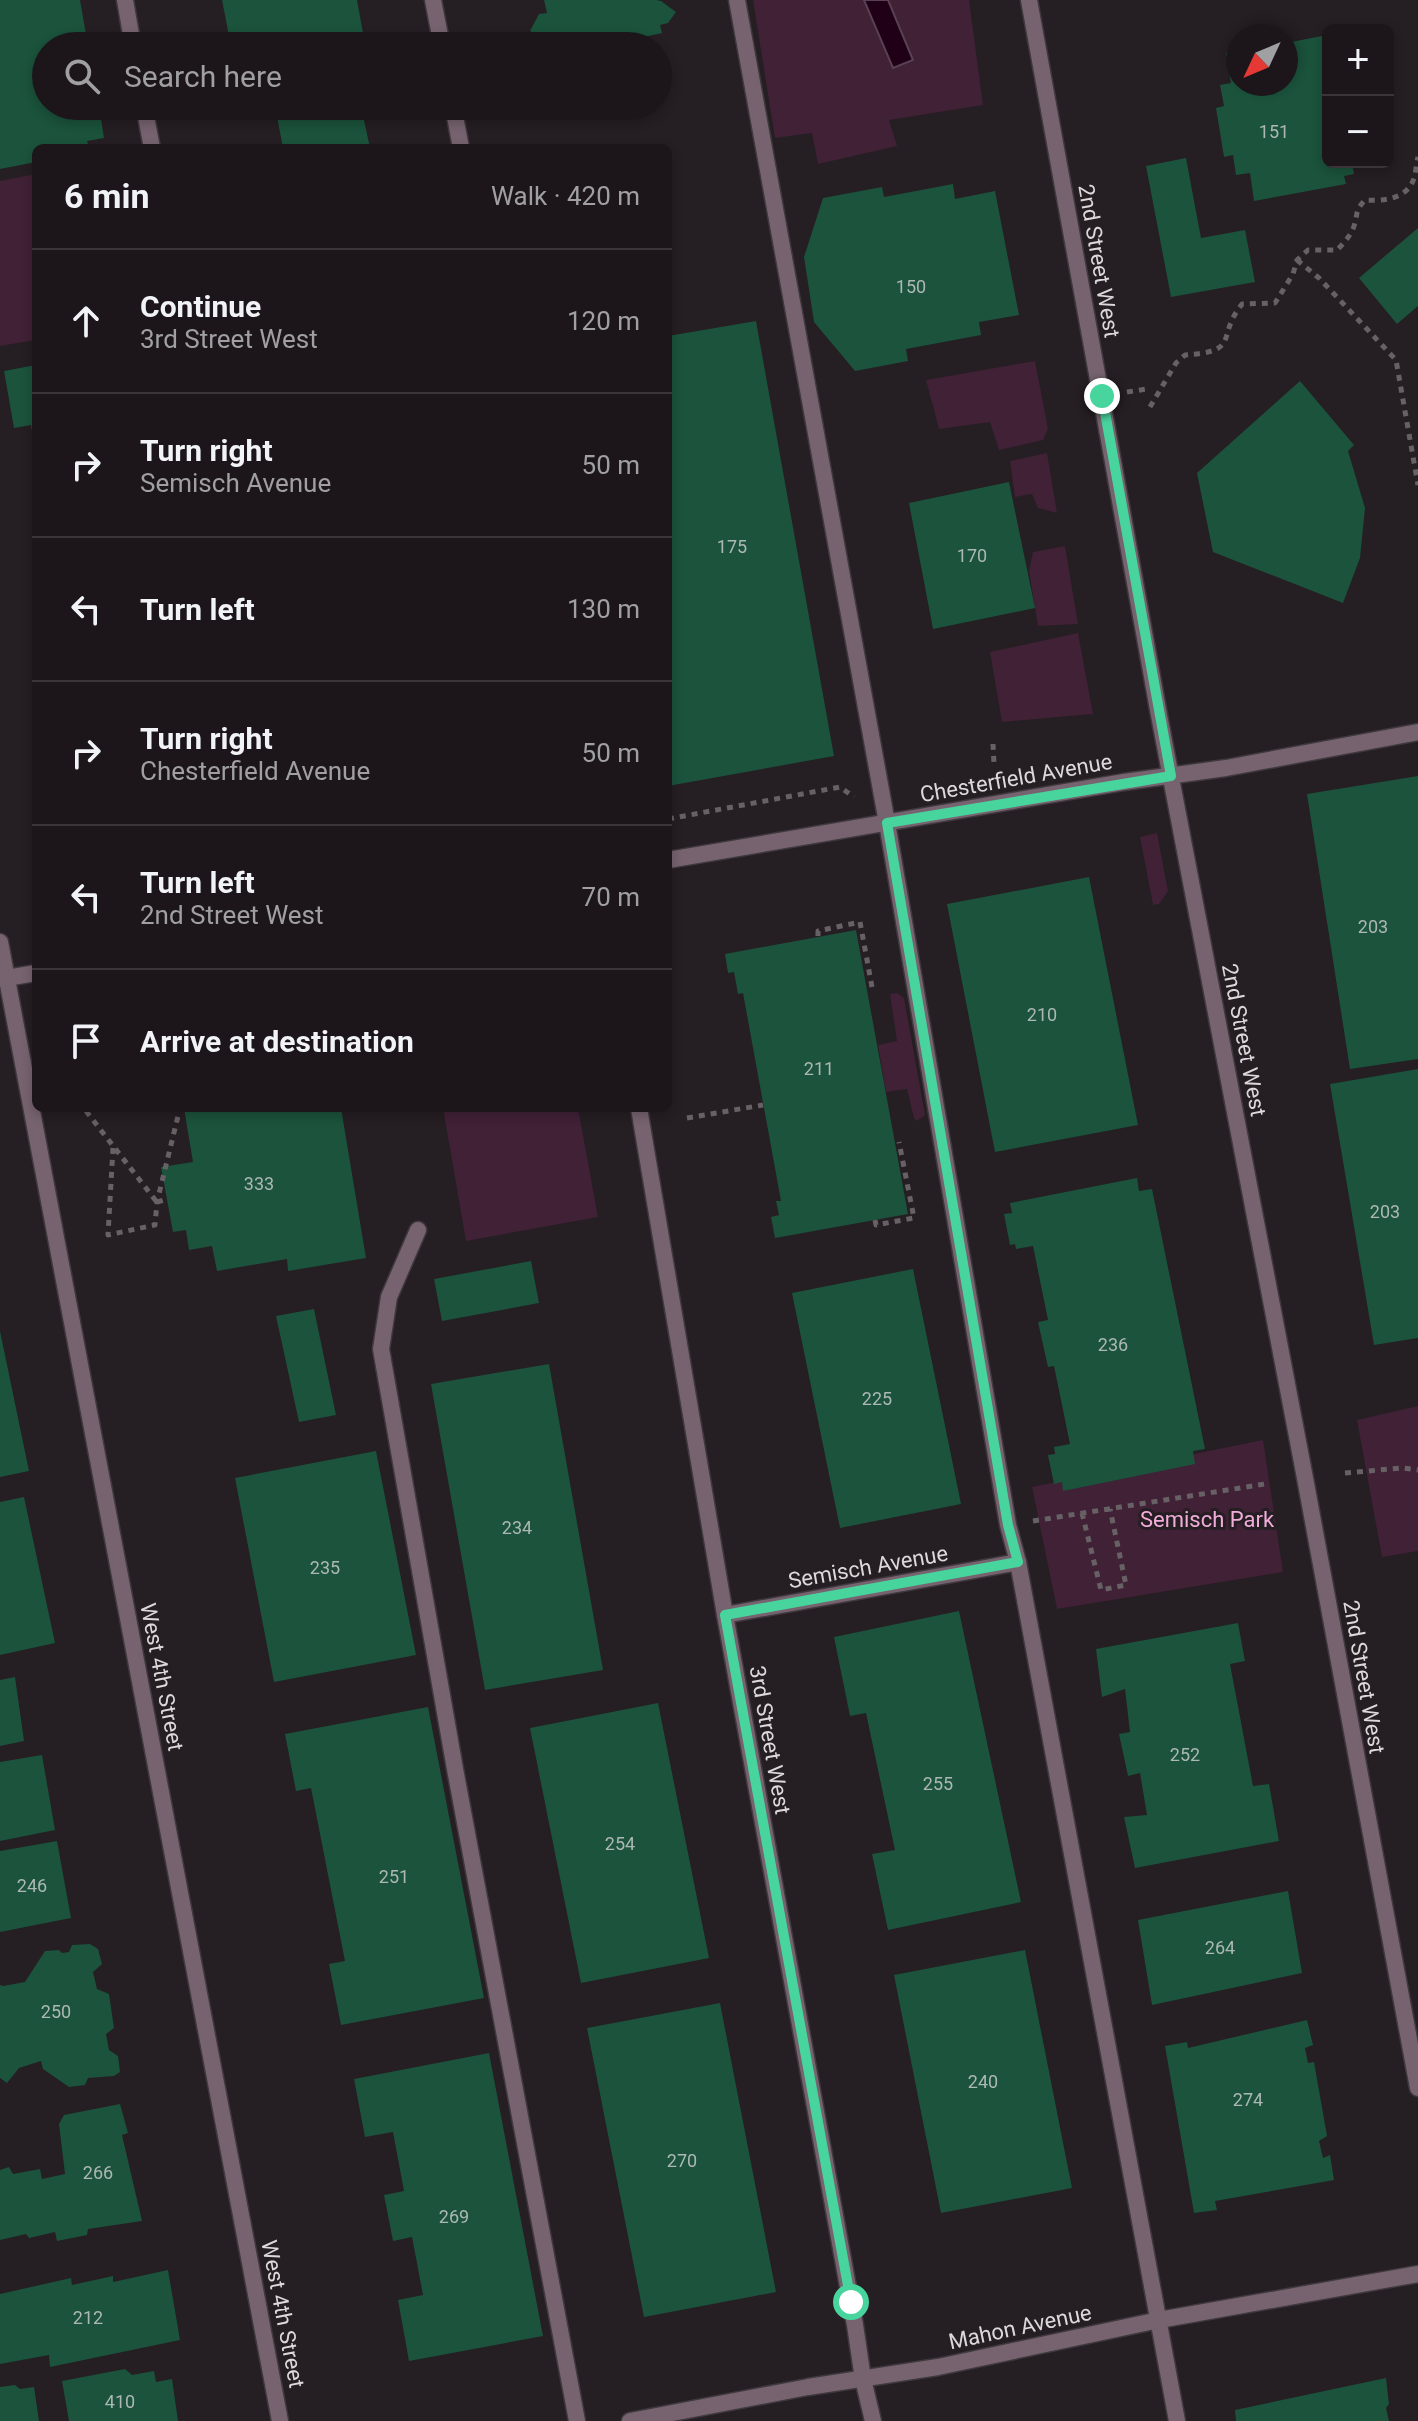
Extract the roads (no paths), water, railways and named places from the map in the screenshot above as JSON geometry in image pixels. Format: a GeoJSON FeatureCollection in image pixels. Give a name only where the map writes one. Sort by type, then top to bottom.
{"type":"FeatureCollection","features":[{"type":"Feature","properties":{"kind":"street"},"geometry":{"type":"LineString","coordinates":[[125,0],[131,32]]}},
{"type":"Feature","properties":{"kind":"street"},"geometry":{"type":"LineString","coordinates":[[433,0],[439,32]]}},
{"type":"Feature","properties":{"kind":"street"},"geometry":{"type":"LineString","coordinates":[[737,0],[887,823],[1008,1525],[1018,1562],[1177,2421]]}},
{"type":"Feature","properties":{"kind":"street","name":"2nd Street West"},"geometry":{"type":"LineString","coordinates":[[1029,0],[1171,776],[1418,2088]]}},
{"type":"Feature","properties":{"kind":"street"},"geometry":{"type":"LineString","coordinates":[[147,120],[151,144]]}},
{"type":"Feature","properties":{"kind":"street"},"geometry":{"type":"LineString","coordinates":[[456,120],[460,144]]}},
{"type":"Feature","properties":{"kind":"street","name":"Chesterfield Avenue"},"geometry":{"type":"LineString","coordinates":[[672,859],[1418,732]]}},
{"type":"Feature","properties":{"kind":"street","name":"West 4th Street"},"geometry":{"type":"LineString","coordinates":[[0,942],[4,979],[280,2421]]}},
{"type":"Feature","properties":{"kind":"street"},"geometry":{"type":"LineString","coordinates":[[4,979],[32,974]]}},
{"type":"Feature","properties":{"kind":"street","name":"3rd Street West"},"geometry":{"type":"LineString","coordinates":[[640,1112],[725,1615],[873,2421]]}},
{"type":"Feature","properties":{"kind":"street"},"geometry":{"type":"LineString","coordinates":[[418,1230],[389,1297],[381,1349],[458,1784],[577,2421]]}},
{"type":"Feature","properties":{"kind":"street","name":"Semisch Avenue"},"geometry":{"type":"LineString","coordinates":[[725,1615],[1018,1562]]}},
{"type":"Feature","properties":{"kind":"street","name":"Mahon Avenue"},"geometry":{"type":"LineString","coordinates":[[630,2421],[808,2387],[938,2367],[1159,2320],[1418,2274]]}},
{"type":"Feature","properties":{"kind":"park label","name":"Semisch Park"},"geometry":{"type":"Point","coordinates":[1207,1519]}}]}
